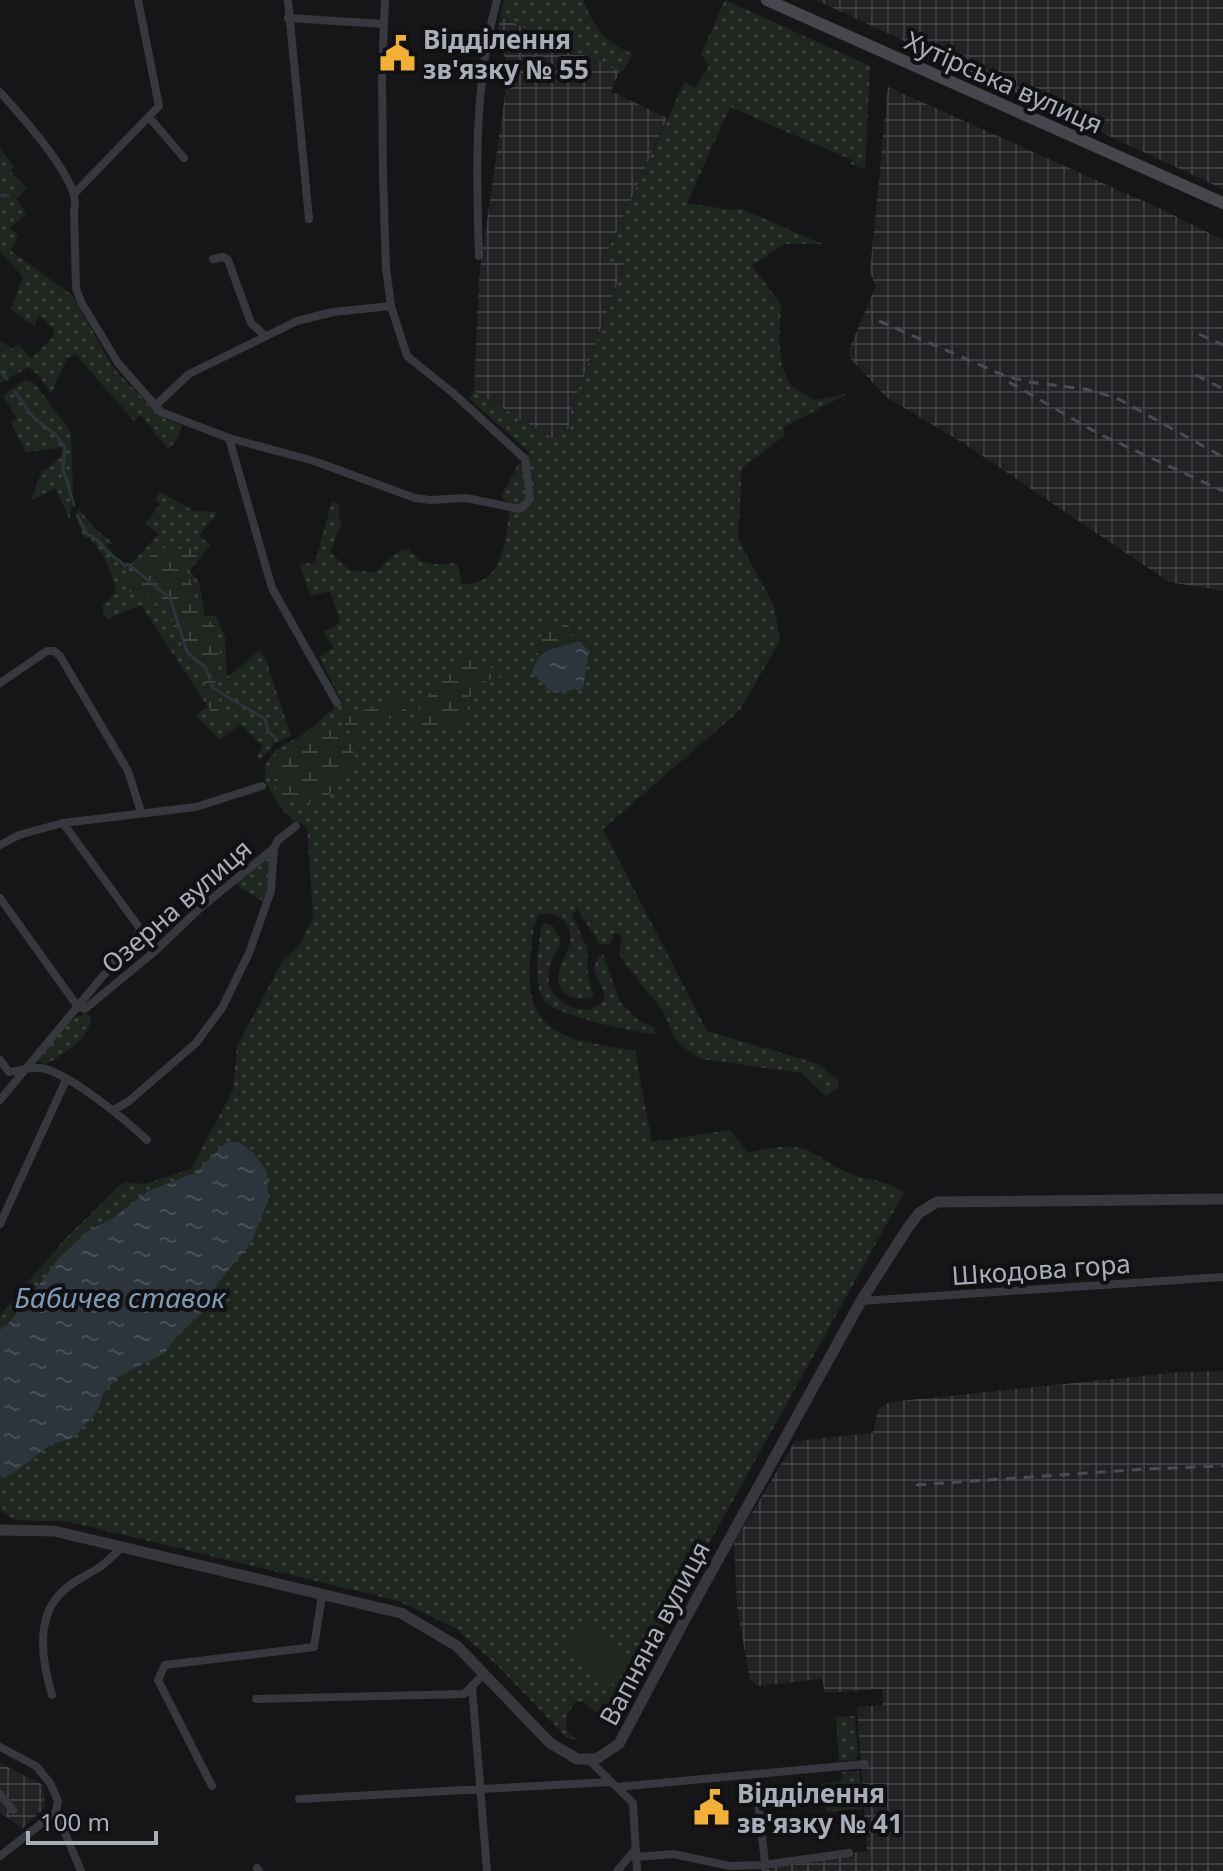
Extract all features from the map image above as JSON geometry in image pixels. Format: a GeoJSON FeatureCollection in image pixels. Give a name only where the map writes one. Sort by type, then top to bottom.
{"type":"FeatureCollection","features":[{"type":"Feature","properties":{"kind":"main road","name":"Хутірська вулиця"},"geometry":{"type":"LineString","coordinates":[[767,0],[1223,203]]}},
{"type":"Feature","properties":{"kind":"street"},"geometry":{"type":"LineString","coordinates":[[74,194],[159,106],[138,0]]}},
{"type":"Feature","properties":{"kind":"street"},"geometry":{"type":"LineString","coordinates":[[288,0],[309,219]]}},
{"type":"Feature","properties":{"kind":"street"},"geometry":{"type":"LineString","coordinates":[[0,92],[31,127],[74,194],[77,204],[74,210],[76,288],[81,302],[118,363],[161,412],[229,438],[314,461],[415,498],[466,498],[523,508],[530,496],[525,459],[407,356],[391,306],[386,268],[383,176],[385,0]]}},
{"type":"Feature","properties":{"kind":"street"},"geometry":{"type":"LineString","coordinates":[[479,256],[476,139],[486,47],[497,0]]}},
{"type":"Feature","properties":{"kind":"street"},"geometry":{"type":"LineString","coordinates":[[288,18],[384,24]]}},
{"type":"Feature","properties":{"kind":"street"},"geometry":{"type":"LineString","coordinates":[[149,117],[184,158]]}},
{"type":"Feature","properties":{"kind":"street"},"geometry":{"type":"LineString","coordinates":[[213,259],[223,257],[228,260],[251,323],[265,336]]}},
{"type":"Feature","properties":{"kind":"street"},"geometry":{"type":"LineString","coordinates":[[155,406],[189,374],[297,321],[333,312],[391,306]]}},
{"type":"Feature","properties":{"kind":"street"},"geometry":{"type":"LineString","coordinates":[[229,438],[272,588],[337,703]]}},
{"type":"Feature","properties":{"kind":"street"},"geometry":{"type":"LineString","coordinates":[[0,683],[47,651],[54,651],[66,665],[128,771],[141,812]]}},
{"type":"Feature","properties":{"kind":"street"},"geometry":{"type":"LineString","coordinates":[[0,845],[19,835],[63,823],[196,807],[262,786]]}},
{"type":"Feature","properties":{"kind":"street"},"geometry":{"type":"LineString","coordinates":[[0,1100],[141,930],[63,823]]}},
{"type":"Feature","properties":{"kind":"street","name":"Озерна вулиця"},"geometry":{"type":"LineString","coordinates":[[78,1007],[85,1009],[95,1003],[296,826]]}},
{"type":"Feature","properties":{"kind":"street"},"geometry":{"type":"LineString","coordinates":[[114,1110],[129,1101],[196,1043],[222,1008],[249,953],[271,891],[274,848]]}},
{"type":"Feature","properties":{"kind":"street"},"geometry":{"type":"LineString","coordinates":[[0,898],[78,1007]]}},
{"type":"Feature","properties":{"kind":"street"},"geometry":{"type":"LineString","coordinates":[[0,1060],[9,1072],[41,1068],[66,1080],[114,1110],[147,1140]]}},
{"type":"Feature","properties":{"kind":"street"},"geometry":{"type":"LineString","coordinates":[[0,1224],[66,1080]]}},
{"type":"Feature","properties":{"kind":"street","name":"Вапняна вулиця"},"geometry":{"type":"LineString","coordinates":[[589,1760],[609,1753],[619,1744],[861,1301],[919,1213],[937,1202],[1223,1199]]}},
{"type":"Feature","properties":{"kind":"street","name":"Шкодова гора"},"geometry":{"type":"LineString","coordinates":[[861,1301],[1223,1277]]}},
{"type":"Feature","properties":{"kind":"street"},"geometry":{"type":"LineString","coordinates":[[0,1530],[54,1531],[401,1613],[457,1646],[550,1743],[577,1759],[589,1760],[633,1803],[637,1871]]}},
{"type":"Feature","properties":{"kind":"street"},"geometry":{"type":"LineString","coordinates":[[52,1695],[43,1666],[45,1626],[57,1596],[102,1566],[124,1546]]}},
{"type":"Feature","properties":{"kind":"street"},"geometry":{"type":"LineString","coordinates":[[212,1786],[158,1680],[165,1665],[314,1647],[322,1595]]}},
{"type":"Feature","properties":{"kind":"street"},"geometry":{"type":"LineString","coordinates":[[256,1699],[464,1694],[484,1674]]}},
{"type":"Feature","properties":{"kind":"street"},"geometry":{"type":"LineString","coordinates":[[472,1686],[487,1871]]}},
{"type":"Feature","properties":{"kind":"street"},"geometry":{"type":"LineString","coordinates":[[0,1747],[36,1766],[50,1783],[58,1801],[56,1812],[81,1871]]}},
{"type":"Feature","properties":{"kind":"street"},"geometry":{"type":"LineString","coordinates":[[299,1799],[614,1785],[865,1764]]}},
{"type":"Feature","properties":{"kind":"street"},"geometry":{"type":"LineString","coordinates":[[0,1794],[13,1810]]}},
{"type":"Feature","properties":{"kind":"street"},"geometry":{"type":"LineString","coordinates":[[758,1801],[764,1868]]}},
{"type":"Feature","properties":{"kind":"street"},"geometry":{"type":"LineString","coordinates":[[0,1856],[56,1812]]}},
{"type":"Feature","properties":{"kind":"street"},"geometry":{"type":"LineString","coordinates":[[617,1871],[636,1854],[673,1854],[730,1866],[764,1868],[849,1853]]}},
{"type":"Feature","properties":{"kind":"shaded area"},"geometry":{"type":"Polygon","coordinates":[[[816,0],[1223,0],[1223,189],[816,0]]]}},
{"type":"Feature","properties":{"kind":"shaded area"},"geometry":{"type":"Polygon","coordinates":[[[500,17],[620,70],[611,91],[667,118],[604,261],[625,262],[570,414],[569,428],[556,441],[474,391],[479,277],[509,67],[497,37],[500,17]]]}},
{"type":"Feature","properties":{"kind":"shaded area"},"geometry":{"type":"Polygon","coordinates":[[[888,87],[1159,208],[1223,240],[1223,591],[1169,582],[963,443],[886,397],[850,358],[849,350],[876,286],[870,272],[888,87]]]}},
{"type":"Feature","properties":{"kind":"shaded area"},"geometry":{"type":"Polygon","coordinates":[[[1223,1371],[1223,1871],[770,1871],[774,1863],[867,1851],[857,1707],[883,1705],[882,1689],[825,1693],[822,1679],[758,1686],[750,1680],[737,1607],[734,1543],[795,1441],[873,1433],[878,1409],[890,1402],[1181,1372],[1223,1371]]]}},
{"type":"Feature","properties":{"kind":"shaded area"},"geometry":{"type":"Polygon","coordinates":[[[0,1763],[43,1785],[45,1807],[22,1829],[0,1812],[0,1763]]]}},
{"type":"Feature","properties":{"kind":"green space"},"geometry":{"type":"Polygon","coordinates":[[[504,0],[583,0],[601,33],[633,54],[622,72],[500,17],[504,0]]]}},
{"type":"Feature","properties":{"kind":"green space"},"geometry":{"type":"Polygon","coordinates":[[[725,0],[870,66],[865,170],[851,164],[852,160],[730,107],[687,203],[732,210],[740,208],[822,244],[785,244],[752,265],[781,305],[779,342],[782,367],[791,386],[814,400],[847,394],[784,427],[784,436],[742,468],[738,539],[774,606],[780,641],[739,711],[603,829],[707,1031],[818,1064],[839,1081],[838,1088],[826,1096],[802,1073],[702,1059],[681,1046],[663,1011],[623,961],[619,951],[622,938],[619,934],[614,933],[610,945],[600,944],[577,909],[572,915],[587,947],[588,977],[594,996],[576,998],[560,988],[558,973],[570,936],[563,920],[552,914],[539,915],[534,925],[530,989],[535,1008],[545,1022],[558,1032],[592,1043],[635,1051],[652,1142],[729,1130],[749,1153],[775,1147],[800,1148],[846,1172],[887,1184],[904,1193],[609,1723],[582,1701],[575,1702],[567,1715],[566,1730],[578,1740],[567,1738],[497,1665],[455,1628],[395,1600],[70,1522],[15,1520],[0,1510],[0,1315],[64,1240],[124,1182],[145,1184],[191,1169],[233,1090],[237,1046],[283,960],[300,944],[313,917],[307,826],[293,820],[280,807],[265,781],[265,765],[275,750],[302,735],[342,702],[319,657],[333,647],[323,632],[340,623],[330,591],[310,596],[300,564],[315,563],[332,501],[340,505],[338,517],[342,522],[330,552],[350,571],[375,572],[399,551],[408,549],[424,562],[457,563],[462,584],[487,577],[495,569],[504,546],[510,506],[501,496],[518,465],[530,453],[470,399],[474,391],[556,440],[569,428],[570,414],[625,263],[603,261],[683,85],[685,82],[695,88],[709,66],[701,54],[725,0]]]}},
{"type":"Feature","properties":{"kind":"green space"},"geometry":{"type":"Polygon","coordinates":[[[0,149],[15,167],[10,171],[27,189],[16,198],[26,214],[10,227],[18,236],[11,251],[72,295],[114,369],[165,419],[182,425],[178,438],[168,450],[141,415],[134,421],[76,355],[67,358],[51,394],[29,367],[0,383],[0,340],[12,349],[19,344],[31,359],[53,337],[54,329],[38,315],[34,326],[11,309],[23,277],[0,251],[0,149]]]}},
{"type":"Feature","properties":{"kind":"green space"},"geometry":{"type":"Polygon","coordinates":[[[24,380],[34,383],[71,432],[73,487],[70,520],[55,488],[31,501],[41,473],[60,458],[62,448],[26,452],[11,423],[17,418],[3,396],[24,380]]]}},
{"type":"Feature","properties":{"kind":"green space"},"geometry":{"type":"Polygon","coordinates":[[[160,492],[194,511],[218,512],[199,536],[211,545],[190,570],[199,583],[205,616],[216,616],[225,637],[227,677],[259,651],[266,660],[291,736],[275,743],[260,760],[257,756],[263,746],[240,725],[219,740],[196,715],[208,707],[141,605],[108,619],[103,614],[103,605],[116,591],[103,556],[90,538],[83,538],[77,517],[78,508],[94,528],[114,544],[106,544],[118,561],[130,565],[159,534],[145,524],[160,504],[155,500],[160,492]]]}},
{"type":"Feature","properties":{"kind":"green space"},"geometry":{"type":"Polygon","coordinates":[[[156,548],[196,549],[197,556],[187,570],[199,609],[206,621],[213,623],[218,639],[219,664],[213,688],[226,714],[222,719],[211,716],[202,669],[182,646],[169,614],[144,594],[131,594],[127,586],[130,565],[146,561],[156,548]]]}},
{"type":"Feature","properties":{"kind":"green space"},"geometry":{"type":"Polygon","coordinates":[[[558,623],[568,623],[571,635],[578,641],[549,651],[535,661],[537,645],[546,625],[555,627],[558,623]]]}},
{"type":"Feature","properties":{"kind":"green space"},"geometry":{"type":"Polygon","coordinates":[[[468,655],[473,663],[498,669],[502,675],[483,683],[473,692],[468,712],[459,725],[419,729],[415,717],[426,699],[437,684],[452,673],[462,656],[468,655]]]}},
{"type":"Feature","properties":{"kind":"green space"},"geometry":{"type":"Polygon","coordinates":[[[399,697],[406,705],[407,716],[368,722],[360,731],[346,731],[344,715],[347,713],[369,709],[399,697]]]}},
{"type":"Feature","properties":{"kind":"green space"},"geometry":{"type":"Polygon","coordinates":[[[325,726],[338,726],[342,742],[349,745],[353,738],[359,739],[363,745],[355,747],[353,752],[358,762],[339,777],[326,801],[301,803],[283,797],[274,782],[275,756],[325,726]]]}},
{"type":"Feature","properties":{"kind":"green space"},"geometry":{"type":"Polygon","coordinates":[[[270,854],[269,891],[264,902],[234,883],[270,854]]]}},
{"type":"Feature","properties":{"kind":"green space"},"geometry":{"type":"Polygon","coordinates":[[[545,923],[553,926],[561,940],[549,974],[549,983],[557,998],[571,1006],[590,1010],[603,1002],[605,994],[594,971],[597,957],[603,954],[620,1002],[638,1020],[654,1027],[655,1034],[579,1017],[544,1001],[538,985],[537,965],[541,927],[545,923]]]}},
{"type":"Feature","properties":{"kind":"green space"},"geometry":{"type":"Polygon","coordinates":[[[86,1013],[91,1017],[90,1025],[76,1044],[43,1064],[39,1060],[53,1040],[73,1020],[86,1013]]]}},
{"type":"Feature","properties":{"kind":"green space"},"geometry":{"type":"Polygon","coordinates":[[[587,1622],[630,1667],[606,1690],[564,1648],[587,1622]]]}},
{"type":"Feature","properties":{"kind":"green space"},"geometry":{"type":"Polygon","coordinates":[[[855,1716],[858,1756],[854,1760],[839,1761],[836,1717],[855,1716]]]}},
{"type":"Feature","properties":{"kind":"green space"},"geometry":{"type":"Polygon","coordinates":[[[859,1771],[862,1809],[827,1812],[816,1801],[814,1785],[841,1781],[842,1772],[859,1771]]]}},
{"type":"Feature","properties":{"kind":"water"},"geometry":{"type":"Polygon","coordinates":[[[578,641],[589,650],[583,688],[559,693],[550,690],[532,673],[535,664],[549,650],[578,641]]]}},
{"type":"Feature","properties":{"kind":"water","name":"Бабичев ставок"},"geometry":{"type":"Polygon","coordinates":[[[227,1142],[239,1142],[254,1153],[267,1172],[268,1201],[251,1243],[218,1283],[202,1313],[175,1338],[165,1353],[118,1377],[104,1392],[97,1412],[73,1438],[50,1445],[11,1475],[0,1477],[0,1330],[9,1323],[61,1256],[87,1232],[113,1218],[148,1191],[195,1173],[227,1142]]]}},
{"type":"Feature","properties":{"kind":"waterway"},"geometry":{"type":"LineString","coordinates":[[0,195],[8,196]]}},
{"type":"Feature","properties":{"kind":"waterway"},"geometry":{"type":"LineString","coordinates":[[0,371],[7,379]]}},
{"type":"Feature","properties":{"kind":"waterway"},"geometry":{"type":"LineString","coordinates":[[15,392],[33,417],[56,435],[65,448],[63,469],[74,505]]}},
{"type":"Feature","properties":{"kind":"waterway"},"geometry":{"type":"LineString","coordinates":[[77,515],[87,534],[170,598],[187,652],[206,668],[213,688],[265,719],[268,731],[277,739]]}},
{"type":"Feature","properties":{"kind":"railway"},"geometry":{"type":"LineString","coordinates":[[879,321],[1003,375],[1029,382],[1085,389],[1117,398],[1223,457]]}},
{"type":"Feature","properties":{"kind":"railway"},"geometry":{"type":"LineString","coordinates":[[1199,334],[1223,345]]}},
{"type":"Feature","properties":{"kind":"railway"},"geometry":{"type":"LineString","coordinates":[[1196,375],[1223,389]]}},
{"type":"Feature","properties":{"kind":"railway"},"geometry":{"type":"LineString","coordinates":[[1009,382],[1099,434],[1223,491]]}},
{"type":"Feature","properties":{"kind":"railway"},"geometry":{"type":"LineString","coordinates":[[916,1485],[1223,1466]]}},
{"type":"Feature","properties":{"kind":"place","name":"Відділення зв'язку № 55"},"geometry":{"type":"Point","coordinates":[397,54]}},
{"type":"Feature","properties":{"kind":"place","name":"Відділення зв'язку № 41"},"geometry":{"type":"Point","coordinates":[711,1808]}}]}
